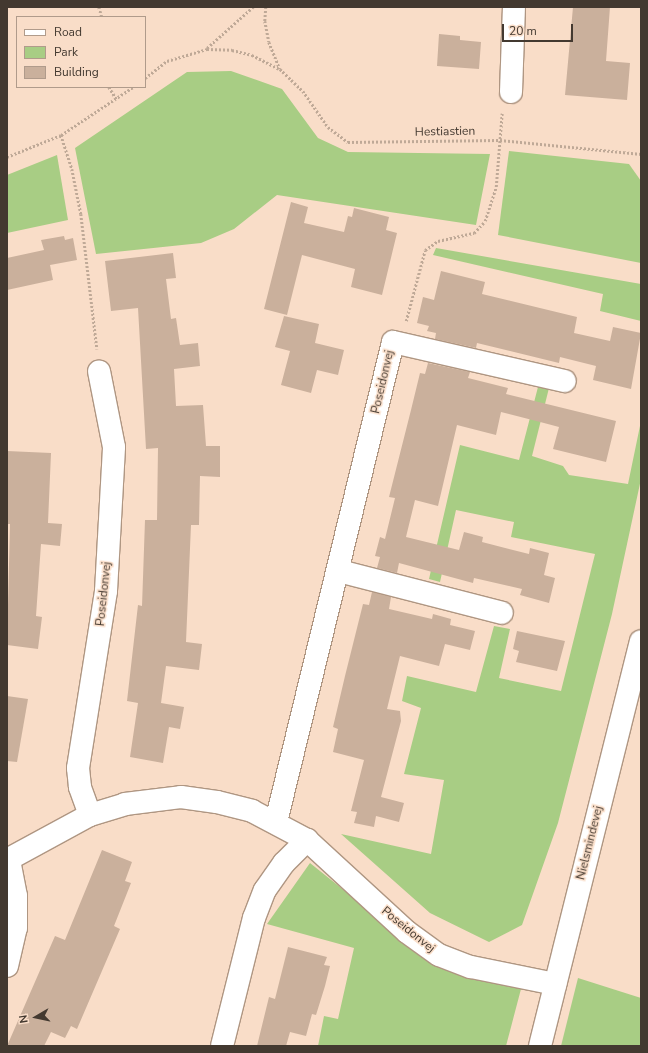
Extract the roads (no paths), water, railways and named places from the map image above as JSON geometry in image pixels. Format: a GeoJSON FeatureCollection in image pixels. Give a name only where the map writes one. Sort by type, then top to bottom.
{"type":"FeatureCollection","features":[{"type":"Feature","properties":{"kind":"street"},"geometry":{"type":"LineString","coordinates":[[511,92],[514,7]]}},
{"type":"Feature","properties":{"kind":"street","name":"Poseidonvej"},"geometry":{"type":"LineString","coordinates":[[276,822],[393,342],[565,381]]}},
{"type":"Feature","properties":{"kind":"street","name":"Poseidonvej"},"geometry":{"type":"LineString","coordinates":[[90,815],[80,787],[78,768],[106,591],[114,447],[100,371]]}},
{"type":"Feature","properties":{"kind":"street"},"geometry":{"type":"LineString","coordinates":[[338,571],[502,614]]}},
{"type":"Feature","properties":{"kind":"street","name":"Nielsmindevej"},"geometry":{"type":"LineString","coordinates":[[540,1046],[641,641]]}},
{"type":"Feature","properties":{"kind":"street","name":"Poseidonvej"},"geometry":{"type":"LineString","coordinates":[[7,966],[16,928],[16,896],[8,859],[90,815],[125,804],[181,798],[217,802],[252,811],[276,822],[307,840],[407,932],[439,955],[471,967],[555,984]]}},
{"type":"Feature","properties":{"kind":"street"},"geometry":{"type":"LineString","coordinates":[[222,1046],[254,918],[265,890],[284,863],[307,840]]}}]}
